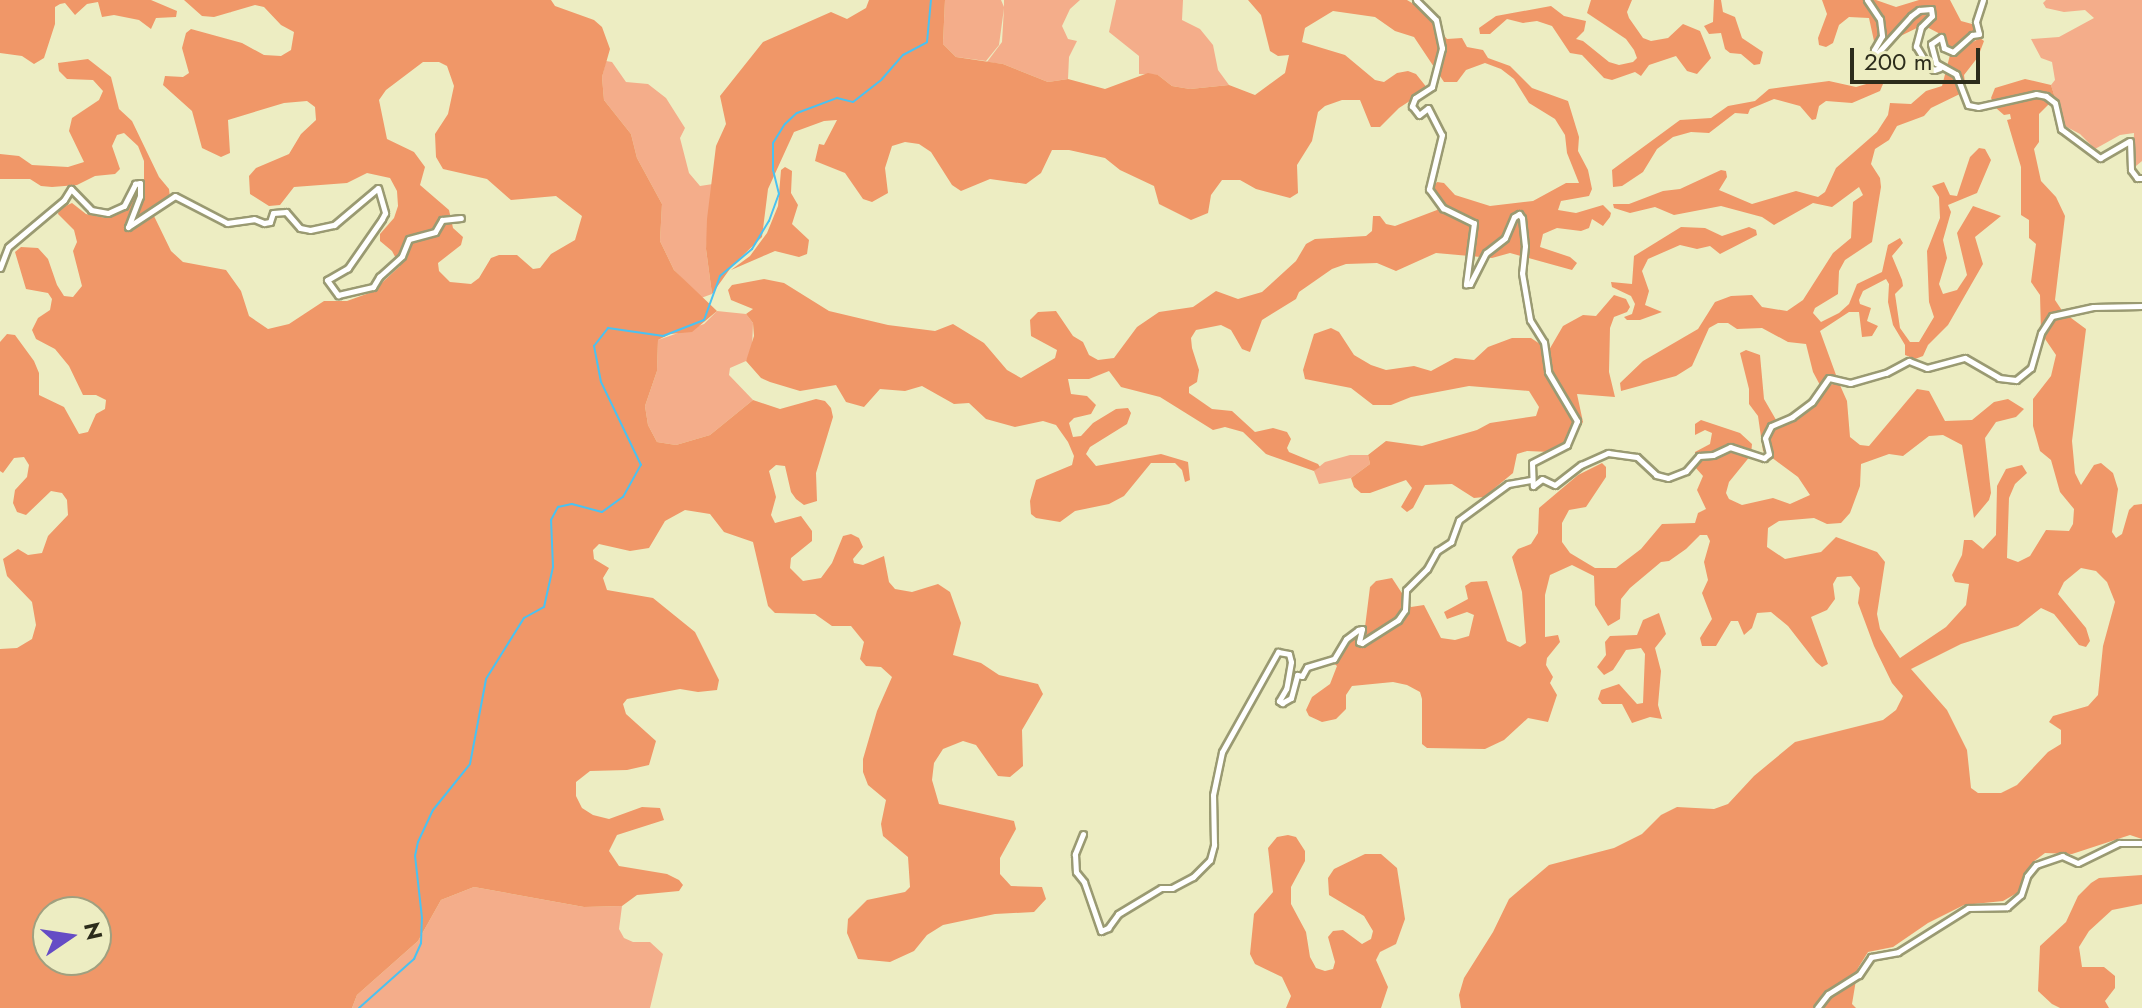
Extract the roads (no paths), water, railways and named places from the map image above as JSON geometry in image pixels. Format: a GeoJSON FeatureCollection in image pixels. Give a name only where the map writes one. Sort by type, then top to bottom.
{"type":"FeatureCollection","features":[{"type":"Feature","properties":{"kind":"street"},"geometry":{"type":"LineString","coordinates":[[1416,0],[1436,20],[1442,48],[1432,87],[1415,98],[1412,106],[1419,115],[1428,108],[1442,135],[1429,189],[1443,208],[1474,223],[1466,284],[1470,284],[1486,253],[1505,238],[1514,217],[1519,214],[1522,218],[1525,246],[1522,273],[1530,320],[1544,342],[1548,372],[1577,421],[1567,445],[1532,463],[1533,486],[1542,479],[1555,485],[1581,465],[1608,453],[1637,457],[1656,475],[1668,478],[1686,471],[1699,456],[1713,455],[1730,447],[1764,458],[1769,454],[1765,438],[1771,426],[1792,417],[1812,402],[1829,378],[1850,383],[1909,361],[1927,368],[1965,358],[1999,378],[2016,380],[2031,368],[2041,333],[2052,316],[2093,307],[2142,306]]}},
{"type":"Feature","properties":{"kind":"street"},"geometry":{"type":"LineString","coordinates":[[1867,0],[1880,19],[1882,36],[1874,50],[1876,55],[1911,16],[1919,10],[1931,9],[1932,16],[1921,27],[1916,46],[1928,66],[1937,71],[1940,67]]}},
{"type":"Feature","properties":{"kind":"street"},"geometry":{"type":"LineString","coordinates":[[1983,0],[1976,22],[1979,34],[1972,35],[1953,52],[1944,48],[1941,37],[1933,40],[1931,48],[1940,67],[1956,74],[1972,108],[2036,94],[2052,98],[2061,129],[2100,158],[2107,158],[2130,141],[2131,170],[2137,178],[2142,178]]}},
{"type":"Feature","properties":{"kind":"street"},"geometry":{"type":"LineString","coordinates":[[0,268],[8,247],[64,200],[71,189],[91,210],[108,213],[124,206],[135,184],[140,183],[140,196],[126,224],[128,227],[175,196],[227,223],[254,219],[270,222],[273,213],[286,212],[300,228],[310,230],[334,225],[378,188],[385,213],[382,219],[348,268],[327,280],[338,295],[373,287],[402,256],[409,239],[435,232],[442,220],[461,218]]}},
{"type":"Feature","properties":{"kind":"street"},"geometry":{"type":"LineString","coordinates":[[1083,834],[1075,854],[1076,872],[1084,882],[1101,931],[1108,928],[1118,914],[1161,888],[1172,888],[1193,877],[1210,860],[1214,845],[1213,795],[1222,752],[1278,652],[1289,654],[1291,662],[1286,689],[1279,701],[1282,703],[1291,698],[1297,675],[1302,676],[1307,667],[1334,659],[1346,639],[1358,630],[1362,629],[1359,642],[1362,643],[1398,620],[1405,610],[1406,590],[1427,569],[1437,551],[1451,542],[1459,520],[1508,484],[1531,480]]}},
{"type":"Feature","properties":{"kind":"street"},"geometry":{"type":"LineString","coordinates":[[1817,1008],[1828,994],[1859,975],[1871,957],[1898,952],[1968,908],[2007,907],[2021,895],[2027,876],[2036,865],[2062,856],[2078,863],[2119,843],[2142,843]]}},
{"type":"Feature","properties":{"kind":"waterway"},"geometry":{"type":"LineString","coordinates":[[359,1008],[414,959],[421,943],[422,918],[415,856],[418,842],[433,810],[470,764],[486,679],[524,618],[544,607],[553,567],[551,520],[558,507],[572,504],[602,512],[623,497],[641,465],[601,382],[594,346],[608,328],[663,336],[704,320],[720,276],[752,249],[769,221],[779,194],[773,170],[773,143],[785,124],[797,113],[837,98],[853,102],[882,79],[903,55],[927,42],[931,0]]}}]}
